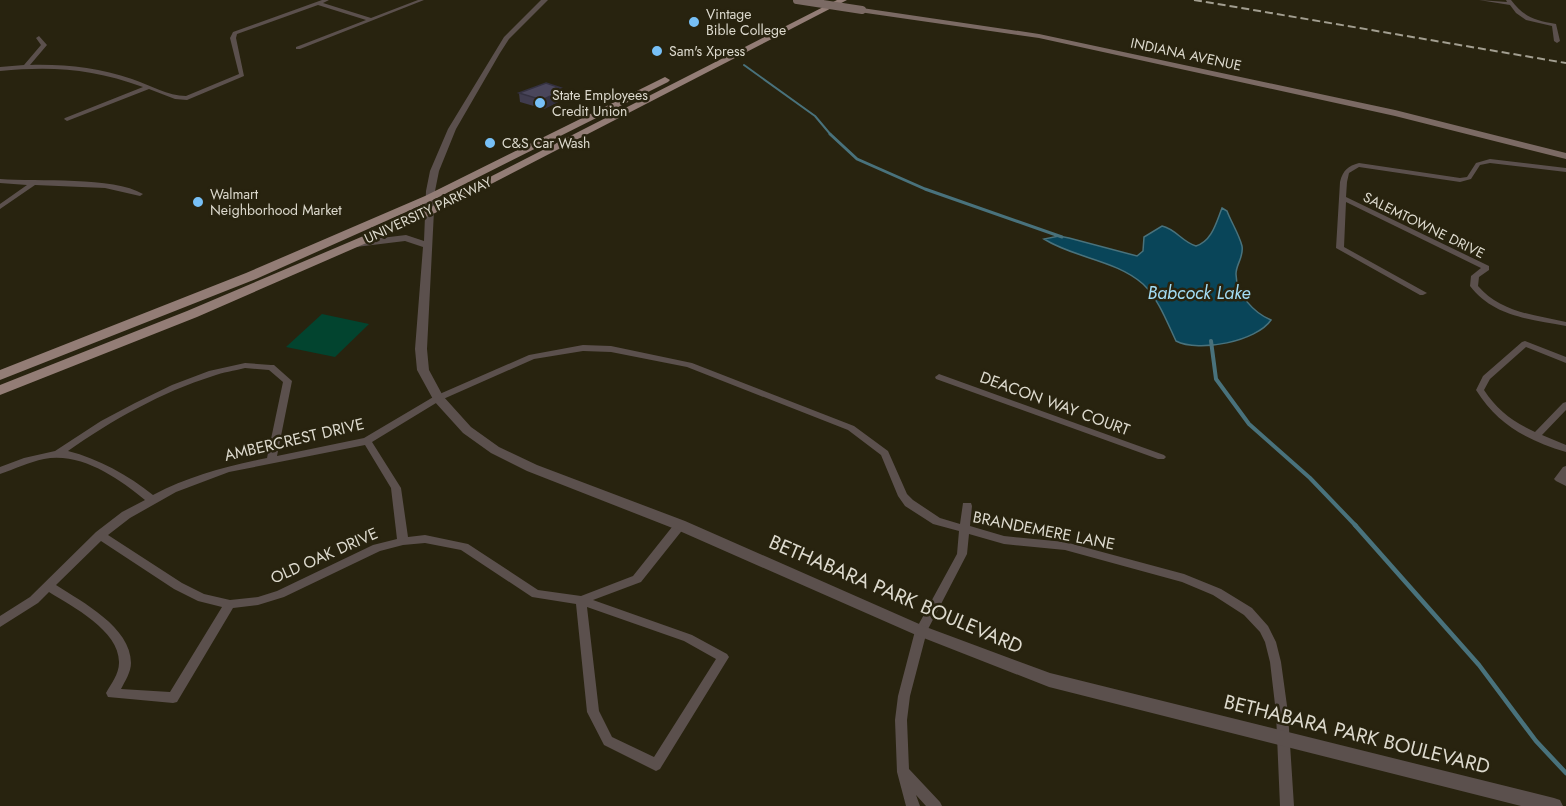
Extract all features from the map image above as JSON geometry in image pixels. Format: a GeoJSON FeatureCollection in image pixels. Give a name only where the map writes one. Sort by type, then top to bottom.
{"type":"FeatureCollection","features":[{"type":"Feature","properties":{"kind":"main road","name":"INDIANA AVENUE"},"geometry":{"type":"LineString","coordinates":[[796,0],[1040,36],[1395,113],[1566,156]]}},
{"type":"Feature","properties":{"kind":"main road","name":"UNIVERSITY PARKWAY"},"geometry":{"type":"LineString","coordinates":[[0,390],[192,314],[354,245],[823,0]]}},
{"type":"Feature","properties":{"kind":"main road","name":"UNIVERSITY PARKWAY"},"geometry":{"type":"LineString","coordinates":[[0,375],[430,204],[843,0]]}},
{"type":"Feature","properties":{"kind":"street"},"geometry":{"type":"LineString","coordinates":[[0,69],[84,67],[119,75],[177,98],[187,98],[242,75],[233,38],[235,33],[327,0]]}},
{"type":"Feature","properties":{"kind":"street"},"geometry":{"type":"LineString","coordinates":[[298,48],[423,0]]}},
{"type":"Feature","properties":{"kind":"street","name":"BETHABARA PARK BOULEVARD"},"geometry":{"type":"LineString","coordinates":[[545,0],[506,38],[496,53],[439,156],[430,204],[421,349],[423,370],[438,398],[467,430],[495,450],[532,468],[680,525],[921,631],[1049,680],[1554,806]]}},
{"type":"Feature","properties":{"kind":"street"},"geometry":{"type":"LineString","coordinates":[[1481,0],[1510,2],[1518,15],[1524,18],[1566,26]]}},
{"type":"Feature","properties":{"kind":"street"},"geometry":{"type":"LineString","coordinates":[[317,3],[372,21]]}},
{"type":"Feature","properties":{"kind":"street"},"geometry":{"type":"LineString","coordinates":[[1554,25],[1557,41]]}},
{"type":"Feature","properties":{"kind":"street"},"geometry":{"type":"LineString","coordinates":[[25,67],[44,45],[39,38]]}},
{"type":"Feature","properties":{"kind":"street"},"geometry":{"type":"LineString","coordinates":[[67,119],[149,87]]}},
{"type":"Feature","properties":{"kind":"street","name":"SALEMTOWNE DRIVE"},"geometry":{"type":"LineString","coordinates":[[1566,171],[1490,161],[1478,164],[1469,178],[1460,180],[1359,165],[1349,168],[1345,173],[1343,198],[1486,268],[1475,276],[1474,286],[1493,304],[1515,312],[1566,324]]}},
{"type":"Feature","properties":{"kind":"street"},"geometry":{"type":"LineString","coordinates":[[0,182],[83,182],[116,186],[140,194]]}},
{"type":"Feature","properties":{"kind":"street"},"geometry":{"type":"LineString","coordinates":[[0,207],[34,183]]}},
{"type":"Feature","properties":{"kind":"street"},"geometry":{"type":"LineString","coordinates":[[1343,198],[1340,248],[1423,293]]}},
{"type":"Feature","properties":{"kind":"street"},"geometry":{"type":"LineString","coordinates":[[354,245],[406,238],[428,245]]}},
{"type":"Feature","properties":{"kind":"street"},"geometry":{"type":"LineString","coordinates":[[1566,360],[1525,344],[1486,378],[1480,390],[1491,410],[1515,426],[1566,449]]}},
{"type":"Feature","properties":{"kind":"street","name":"BRANDEMERE LANE"},"geometry":{"type":"LineString","coordinates":[[438,398],[532,357],[563,350],[592,348],[671,360],[840,424],[868,438],[890,460],[897,484],[909,503],[937,521],[1004,540],[1065,546],[1195,581],[1230,599],[1255,618],[1270,639],[1275,655],[1287,806]]}},
{"type":"Feature","properties":{"kind":"street"},"geometry":{"type":"LineString","coordinates":[[0,471],[27,460],[59,453],[100,426],[147,401],[210,374],[252,364],[274,368],[288,381],[271,460]]}},
{"type":"Feature","properties":{"kind":"street","name":"DEACON WAY COURT"},"geometry":{"type":"LineString","coordinates":[[939,377],[1161,457]]}},
{"type":"Feature","properties":{"kind":"street","name":"AMBERCREST DRIVE"},"geometry":{"type":"LineString","coordinates":[[0,622],[22,609],[100,535],[152,500],[215,473],[367,441],[438,398]]}},
{"type":"Feature","properties":{"kind":"street"},"geometry":{"type":"LineString","coordinates":[[1536,436],[1566,405]]}},
{"type":"Feature","properties":{"kind":"street"},"geometry":{"type":"LineString","coordinates":[[367,441],[396,488],[403,541]]}},
{"type":"Feature","properties":{"kind":"street"},"geometry":{"type":"LineString","coordinates":[[59,453],[96,465],[152,500]]}},
{"type":"Feature","properties":{"kind":"street"},"geometry":{"type":"LineString","coordinates":[[1566,469],[1559,479],[1566,482]]}},
{"type":"Feature","properties":{"kind":"street"},"geometry":{"type":"LineString","coordinates":[[913,806],[903,772],[901,720],[904,696],[921,631],[958,567],[964,547],[967,506]]}},
{"type":"Feature","properties":{"kind":"street","name":"OLD OAK DRIVE"},"geometry":{"type":"LineString","coordinates":[[100,535],[178,586],[202,598],[230,604],[258,601],[280,594],[377,548],[403,541],[425,539],[464,547],[536,594],[581,600],[637,579],[680,525]]}},
{"type":"Feature","properties":{"kind":"street"},"geometry":{"type":"LineString","coordinates":[[49,585],[113,632],[122,643],[125,663],[112,693],[173,698],[230,604]]}},
{"type":"Feature","properties":{"kind":"street"},"geometry":{"type":"LineString","coordinates":[[581,600],[688,638],[723,657],[656,765],[608,741],[593,712],[581,600]]}},
{"type":"Feature","properties":{"kind":"street"},"geometry":{"type":"LineString","coordinates":[[903,772],[935,806]]}},
{"type":"Feature","properties":{"kind":"green space"},"geometry":{"type":"Polygon","coordinates":[[[322,314],[369,324],[335,357],[286,347],[322,314]]]}},
{"type":"Feature","properties":{"kind":"water","name":"Babcock Lake"},"geometry":{"type":"Polygon","coordinates":[[[1222,208],[1227,211],[1242,246],[1236,274],[1239,289],[1252,308],[1271,320],[1253,334],[1227,343],[1199,346],[1176,341],[1158,303],[1143,284],[1108,264],[1068,251],[1044,239],[1059,236],[1137,256],[1143,251],[1144,237],[1162,226],[1196,246],[1210,236],[1222,208]]]}},
{"type":"Feature","properties":{"kind":"building"},"geometry":{"type":"Polygon","coordinates":[[[546,83],[561,88],[555,91],[559,92],[542,100],[519,93],[546,83]]]}},
{"type":"Feature","properties":{"kind":"waterway"},"geometry":{"type":"LineString","coordinates":[[744,65],[815,116],[831,135]]}},
{"type":"Feature","properties":{"kind":"waterway"},"geometry":{"type":"LineString","coordinates":[[831,135],[857,159],[925,189],[1062,237]]}},
{"type":"Feature","properties":{"kind":"waterway"},"geometry":{"type":"LineString","coordinates":[[1211,341],[1216,379],[1249,424],[1310,478],[1356,526]]}},
{"type":"Feature","properties":{"kind":"waterway"},"geometry":{"type":"LineString","coordinates":[[1355,525],[1479,665],[1536,741],[1566,773]]}},
{"type":"Feature","properties":{"kind":"railway"},"geometry":{"type":"LineString","coordinates":[[1194,0],[1566,63]]}},
{"type":"Feature","properties":{"kind":"place","name":"Vintage Bible College"},"geometry":{"type":"Point","coordinates":[694,22]}},
{"type":"Feature","properties":{"kind":"place","name":"Sam's Xpress"},"geometry":{"type":"Point","coordinates":[657,51]}},
{"type":"Feature","properties":{"kind":"place","name":"State Employees Credit Union"},"geometry":{"type":"Point","coordinates":[540,103]}},
{"type":"Feature","properties":{"kind":"place","name":"C&S Car Wash"},"geometry":{"type":"Point","coordinates":[490,143]}},
{"type":"Feature","properties":{"kind":"place","name":"Walmart Neighborhood Market"},"geometry":{"type":"Point","coordinates":[198,202]}}]}
